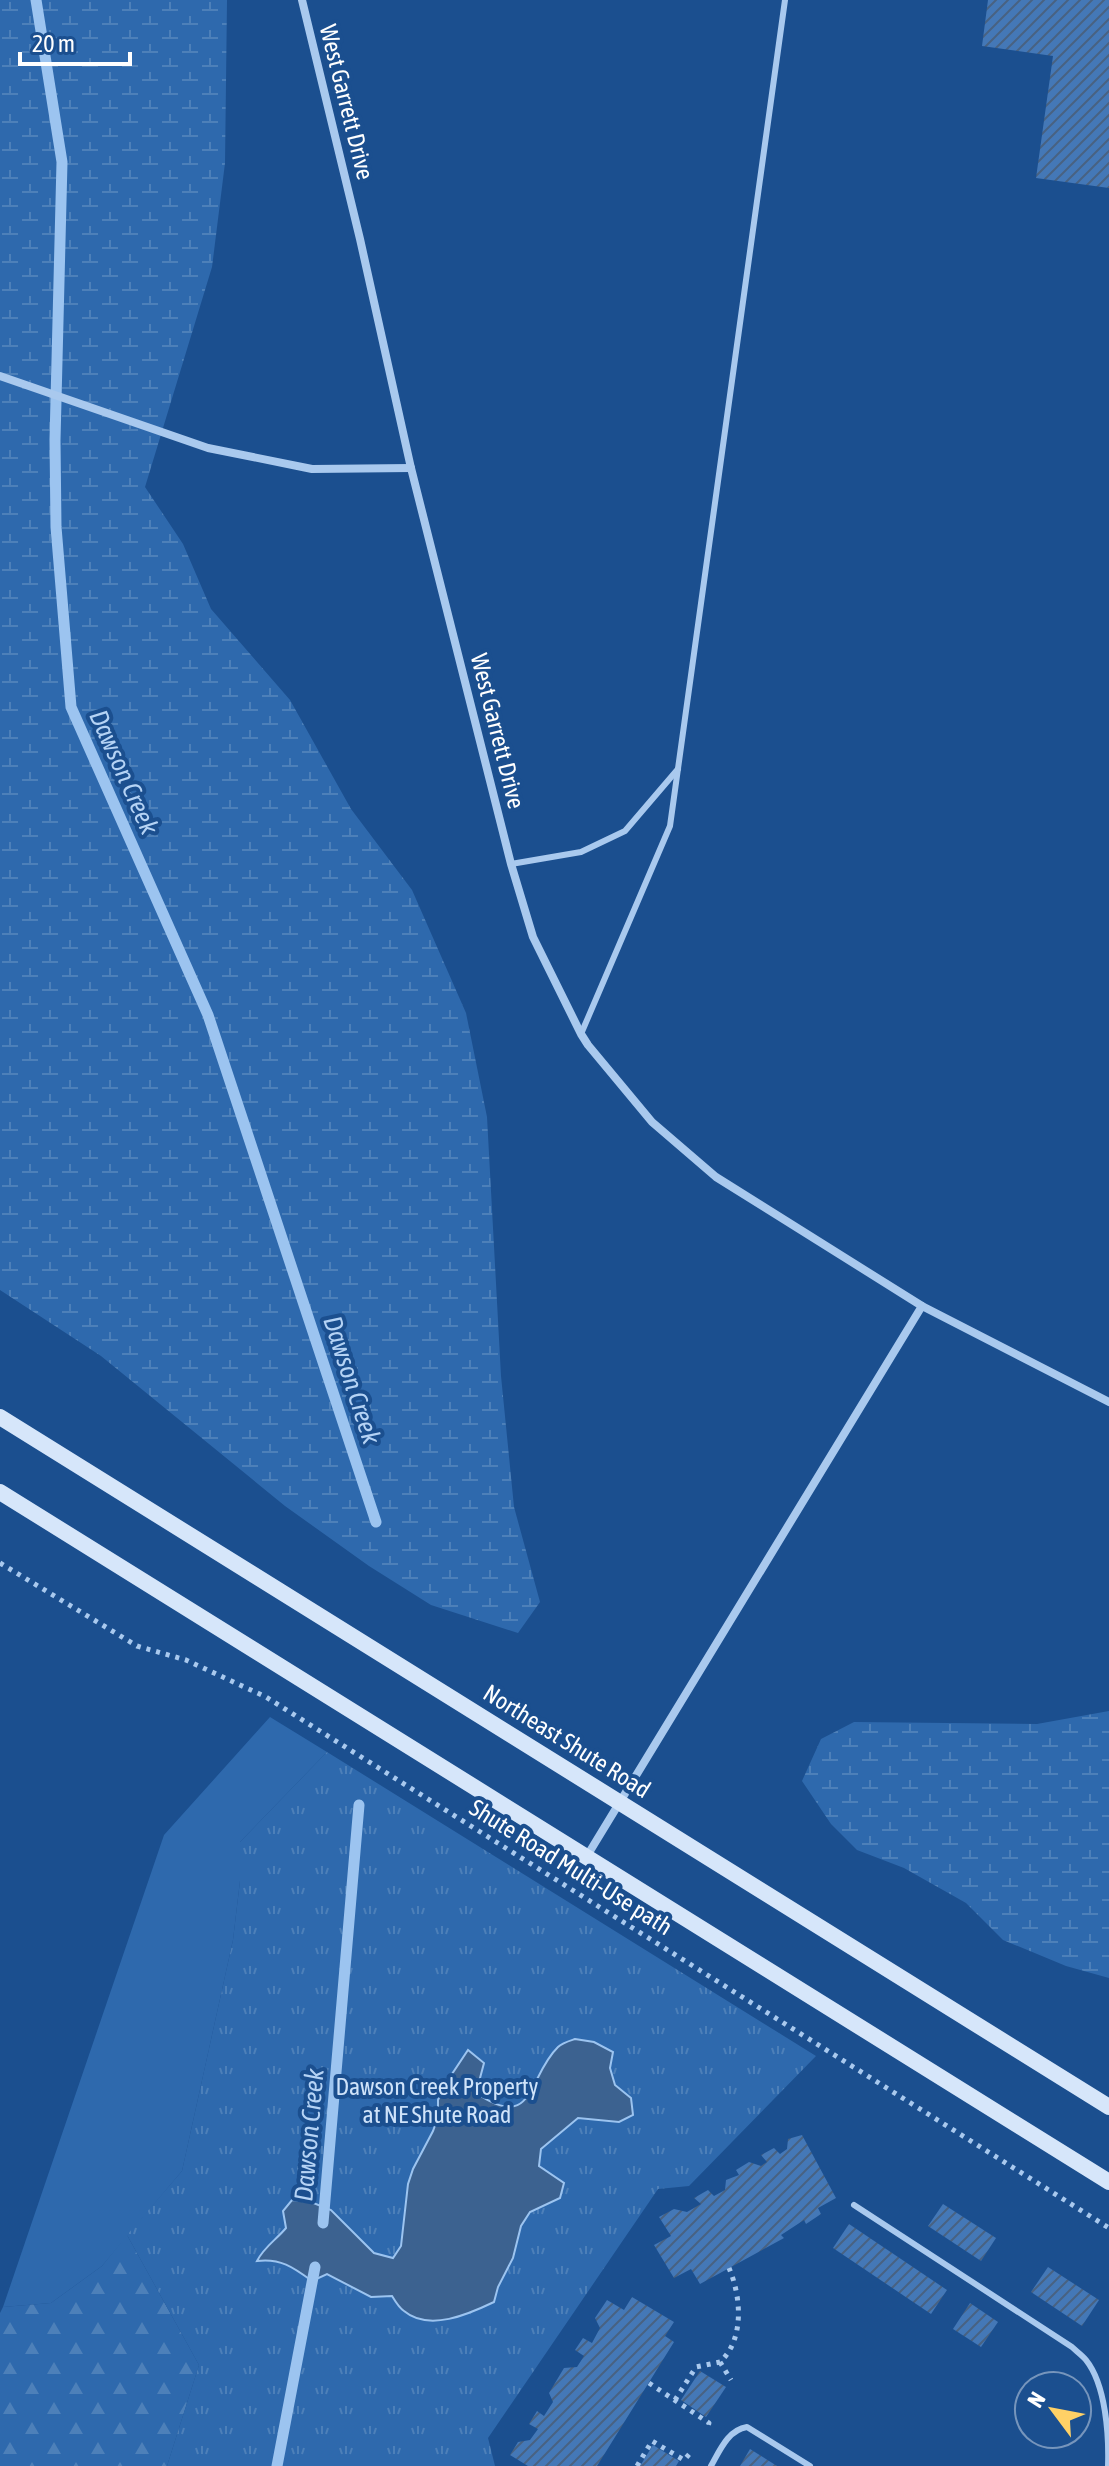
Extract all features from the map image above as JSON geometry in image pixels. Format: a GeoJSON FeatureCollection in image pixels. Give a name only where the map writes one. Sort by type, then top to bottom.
{"type":"FeatureCollection","features":[{"type":"Feature","properties":{"kind":"main road","name":"Northeast Shute Road"},"geometry":{"type":"LineString","coordinates":[[0,1417],[1109,2107]]}},
{"type":"Feature","properties":{"kind":"main road"},"geometry":{"type":"LineString","coordinates":[[0,1492],[1109,2182]]}},
{"type":"Feature","properties":{"kind":"street","name":"West Garrett Drive"},"geometry":{"type":"LineString","coordinates":[[302,0],[411,468],[511,864],[533,937],[581,1034],[652,1122],[716,1177],[922,1306],[1109,1402]]}},
{"type":"Feature","properties":{"kind":"street"},"geometry":{"type":"LineString","coordinates":[[0,376],[208,448],[312,469],[411,468]]}},
{"type":"Feature","properties":{"kind":"street"},"geometry":{"type":"LineString","coordinates":[[587,1856],[922,1306]]}},
{"type":"Feature","properties":{"kind":"lane"},"geometry":{"type":"LineString","coordinates":[[581,1034],[670,826],[785,0]]}},
{"type":"Feature","properties":{"kind":"lane"},"geometry":{"type":"LineString","coordinates":[[511,864],[581,852],[625,831],[678,769]]}},
{"type":"Feature","properties":{"kind":"lane"},"geometry":{"type":"LineString","coordinates":[[854,2205],[1072,2347],[1086,2360],[1101,2386],[1108,2466]]}},
{"type":"Feature","properties":{"kind":"lane"},"geometry":{"type":"LineString","coordinates":[[711,2466],[727,2439],[737,2429],[747,2427],[810,2466]]}},
{"type":"Feature","properties":{"kind":"path","name":"Shute Road Multi-Use path"},"geometry":{"type":"LineString","coordinates":[[0,1563],[137,1646],[186,1660],[266,1697],[1109,2228]]}},
{"type":"Feature","properties":{"kind":"path"},"geometry":{"type":"LineString","coordinates":[[675,2400],[696,2367],[725,2359],[734,2340],[738,2295],[729,2268]]}},
{"type":"Feature","properties":{"kind":"path"},"geometry":{"type":"LineString","coordinates":[[720,2362],[731,2380]]}},
{"type":"Feature","properties":{"kind":"path"},"geometry":{"type":"LineString","coordinates":[[649,2383],[709,2423],[707,2434]]}},
{"type":"Feature","properties":{"kind":"path"},"geometry":{"type":"LineString","coordinates":[[637,2466],[652,2441],[684,2460],[699,2443]]}},
{"type":"Feature","properties":{"kind":"green space"},"geometry":{"type":"Polygon","coordinates":[[[0,0],[227,0],[225,163],[212,267],[145,487],[183,544],[211,609],[290,700],[351,809],[412,890],[466,1013],[487,1117],[501,1376],[514,1507],[540,1602],[518,1633],[431,1605],[369,1566],[285,1506],[101,1356],[0,1290],[0,0]]]}},
{"type":"Feature","properties":{"kind":"green space"},"geometry":{"type":"Polygon","coordinates":[[[1109,1711],[1109,1978],[1066,1966],[1003,1940],[966,1903],[904,1868],[857,1850],[831,1824],[802,1781],[821,1739],[854,1722],[1037,1724],[1109,1711]]]}},
{"type":"Feature","properties":{"kind":"green space"},"geometry":{"type":"Polygon","coordinates":[[[270,1717],[327,1752],[240,1842],[240,1881],[233,1940],[182,2171],[102,2266],[51,2303],[3,2307],[164,1835],[270,1717]]]}},
{"type":"Feature","properties":{"kind":"green space","name":"Dawson Creek Property at NE Shute Road"},"geometry":{"type":"Polygon","coordinates":[[[327,1752],[816,2056],[689,2186],[658,2189],[488,2438],[495,2466],[167,2466],[199,2365],[127,2235],[182,2171],[233,1940],[240,1881],[240,1842],[327,1752]]]}},
{"type":"Feature","properties":{"kind":"green space"},"geometry":{"type":"Polygon","coordinates":[[[127,2235],[199,2365],[167,2466],[0,2466],[0,2313],[3,2307],[51,2303],[102,2266],[127,2235]]]}},
{"type":"Feature","properties":{"kind":"shaded area"},"geometry":{"type":"Polygon","coordinates":[[[575,2039],[594,2042],[613,2052],[610,2068],[615,2085],[631,2098],[633,2115],[619,2122],[578,2118],[541,2149],[539,2166],[564,2183],[560,2198],[530,2212],[521,2226],[513,2258],[494,2302],[449,2319],[425,2320],[402,2310],[392,2296],[371,2297],[327,2274],[312,2281],[286,2265],[257,2261],[286,2228],[283,2211],[292,2200],[311,2202],[331,2210],[374,2253],[393,2258],[401,2246],[408,2184],[413,2169],[433,2131],[438,2117],[438,2100],[444,2086],[468,2050],[484,2063],[476,2093],[495,2104],[509,2107],[520,2104],[528,2096],[558,2047],[575,2039]]]}},
{"type":"Feature","properties":{"kind":"building"},"geometry":{"type":"Polygon","coordinates":[[[988,0],[1109,0],[1109,188],[1036,178],[1053,56],[982,46],[988,0]]]}},
{"type":"Feature","properties":{"kind":"building"},"geometry":{"type":"Polygon","coordinates":[[[802,2135],[836,2198],[818,2208],[821,2214],[806,2224],[804,2220],[781,2235],[784,2238],[700,2284],[691,2269],[674,2278],[654,2245],[671,2236],[659,2217],[674,2209],[687,2212],[701,2204],[694,2198],[708,2190],[714,2196],[725,2190],[726,2180],[739,2175],[736,2170],[749,2162],[761,2166],[767,2162],[761,2155],[774,2148],[780,2154],[787,2149],[788,2139],[802,2135]]]}},
{"type":"Feature","properties":{"kind":"building"},"geometry":{"type":"Polygon","coordinates":[[[943,2204],[996,2238],[981,2261],[928,2226],[943,2204]]]}},
{"type":"Feature","properties":{"kind":"building"},"geometry":{"type":"Polygon","coordinates":[[[849,2224],[947,2290],[931,2314],[833,2248],[849,2224]]]}},
{"type":"Feature","properties":{"kind":"building"},"geometry":{"type":"Polygon","coordinates":[[[1048,2267],[1099,2300],[1082,2326],[1031,2292],[1048,2267]]]}},
{"type":"Feature","properties":{"kind":"building"},"geometry":{"type":"Polygon","coordinates":[[[632,2297],[674,2322],[665,2336],[674,2342],[597,2466],[528,2466],[510,2455],[518,2442],[530,2440],[538,2429],[529,2424],[537,2411],[544,2416],[553,2402],[549,2393],[564,2368],[577,2367],[584,2356],[575,2350],[583,2338],[592,2343],[600,2328],[595,2318],[607,2300],[624,2310],[632,2297]]]}},
{"type":"Feature","properties":{"kind":"building"},"geometry":{"type":"Polygon","coordinates":[[[970,2303],[998,2322],[981,2347],[953,2329],[970,2303]]]}},
{"type":"Feature","properties":{"kind":"building"},"geometry":{"type":"Polygon","coordinates":[[[700,2371],[726,2387],[706,2417],[681,2400],[700,2371]]]}},
{"type":"Feature","properties":{"kind":"building"},"geometry":{"type":"Polygon","coordinates":[[[653,2445],[679,2461],[676,2466],[640,2466],[653,2445]]]}},
{"type":"Feature","properties":{"kind":"building"},"geometry":{"type":"Polygon","coordinates":[[[750,2449],[777,2466],[740,2466],[750,2449]]]}},
{"type":"Feature","properties":{"kind":"waterway","name":"Dawson Creek"},"geometry":{"type":"LineString","coordinates":[[36,0],[62,162],[55,440],[56,527],[71,707],[208,1015],[376,1522]]}},
{"type":"Feature","properties":{"kind":"waterway","name":"Dawson Creek"},"geometry":{"type":"LineString","coordinates":[[323,2223],[359,1805]]}},
{"type":"Feature","properties":{"kind":"waterway","name":"Dawson Creek"},"geometry":{"type":"LineString","coordinates":[[277,2466],[315,2267]]}}]}
